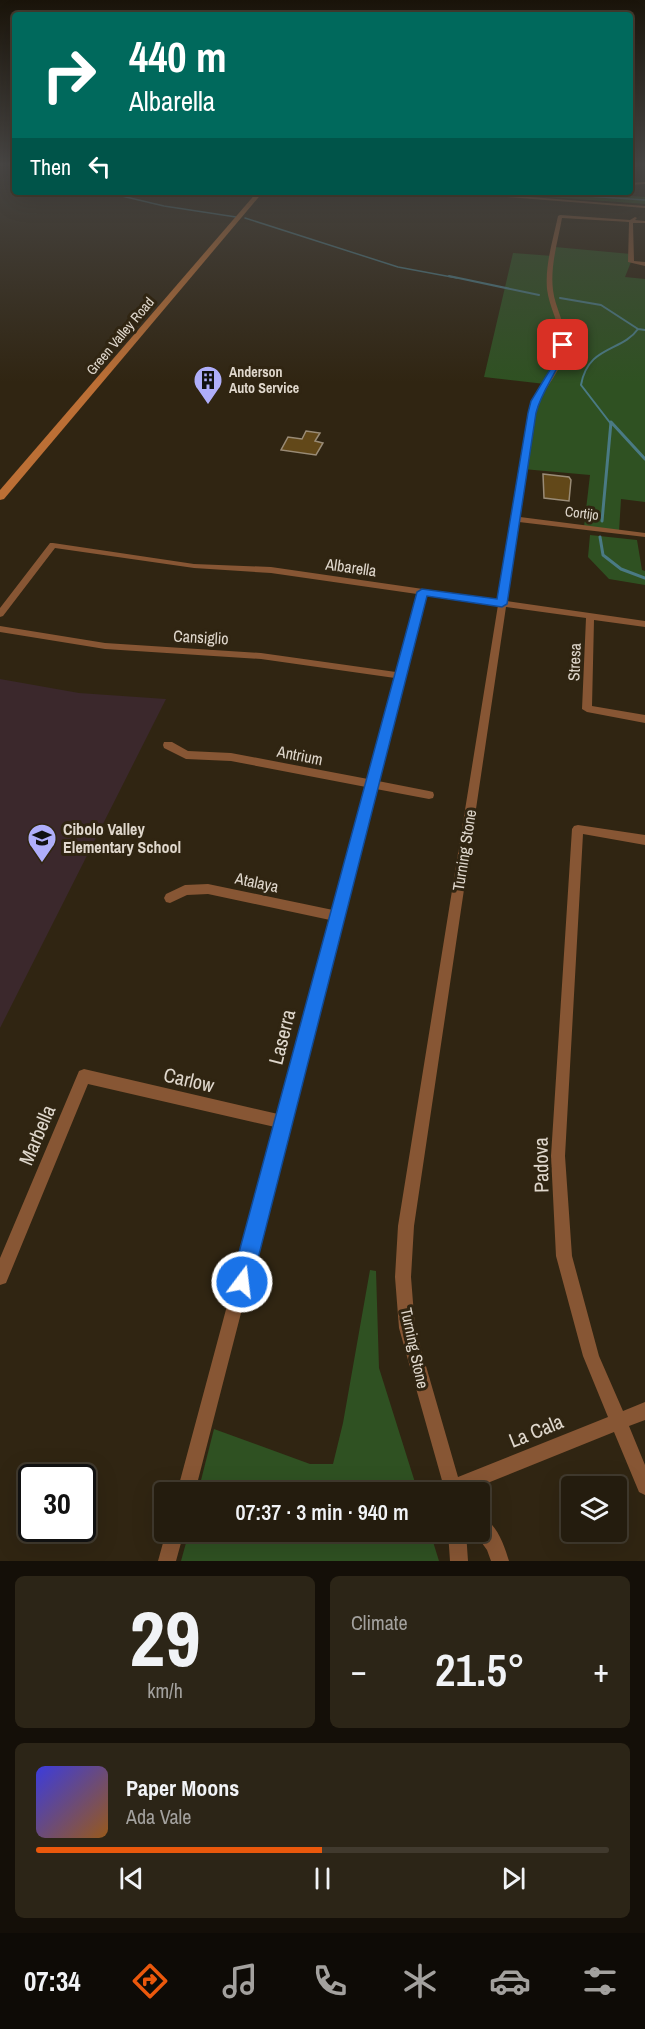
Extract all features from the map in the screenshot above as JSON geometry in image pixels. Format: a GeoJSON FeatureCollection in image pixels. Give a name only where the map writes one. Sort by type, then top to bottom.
{"type":"FeatureCollection","features":[{"type":"Feature","properties":{"kind":"street","name":"Green Valley Road"},"geometry":{"type":"LineString","coordinates":[[0,497],[222,237]]}},
{"type":"Feature","properties":{"kind":"street","name":"Turning Stone"},"geometry":{"type":"LineString","coordinates":[[449,1482],[407,1328],[403,1277],[406,1226],[535,401],[561,355],[562,333],[549,289],[557,237]]}},
{"type":"Feature","properties":{"kind":"street"},"geometry":{"type":"LineString","coordinates":[[630,237],[631,262],[645,264]]}},
{"type":"Feature","properties":{"kind":"street","name":"Cortijo"},"geometry":{"type":"LineString","coordinates":[[515,519],[645,535]]}},
{"type":"Feature","properties":{"kind":"street","name":"Albarella"},"geometry":{"type":"LineString","coordinates":[[0,614],[53,545],[194,566],[271,570],[645,624]]}},
{"type":"Feature","properties":{"kind":"street","name":"Laserra"},"geometry":{"type":"LineString","coordinates":[[188,1482],[422,592]]}},
{"type":"Feature","properties":{"kind":"street","name":"Stresa"},"geometry":{"type":"LineString","coordinates":[[591,617],[587,709],[645,719]]}},
{"type":"Feature","properties":{"kind":"street","name":"Cansiglio"},"geometry":{"type":"LineString","coordinates":[[0,628],[105,646],[261,656],[400,676]]}},
{"type":"Feature","properties":{"kind":"street","name":"Antrium"},"geometry":{"type":"LineString","coordinates":[[168,745],[186,754],[231,757],[429,795]]}},
{"type":"Feature","properties":{"kind":"street","name":"Padova"},"geometry":{"type":"LineString","coordinates":[[645,840],[578,829],[558,1156],[564,1256],[591,1356],[645,1486]]}},
{"type":"Feature","properties":{"kind":"street","name":"Atalaya"},"geometry":{"type":"LineString","coordinates":[[170,898],[185,890],[208,889],[337,916]]}},
{"type":"Feature","properties":{"kind":"street","name":"Carlow"},"geometry":{"type":"LineString","coordinates":[[84,1076],[284,1122]]}},
{"type":"Feature","properties":{"kind":"street","name":"Marbella"},"geometry":{"type":"LineString","coordinates":[[0,1277],[84,1076]]}},
{"type":"Feature","properties":{"kind":"street","name":"La Cala"},"geometry":{"type":"LineString","coordinates":[[476,1482],[645,1411]]}},
{"type":"Feature","properties":{"kind":"street"},"geometry":{"type":"LineString","coordinates":[[490,1538],[495,1545],[500,1561]]}},
{"type":"Feature","properties":{"kind":"street"},"geometry":{"type":"LineString","coordinates":[[167,1561],[172,1542]]}},
{"type":"Feature","properties":{"kind":"street"},"geometry":{"type":"LineString","coordinates":[[458,1542],[459,1561]]}},
{"type":"Feature","properties":{"kind":"shaded area","name":"Cibolo Valley Elementary School"},"geometry":{"type":"Polygon","coordinates":[[[0,679],[79,693],[166,699],[0,1028],[0,679]]]}},
{"type":"Feature","properties":{"kind":"green space"},"geometry":{"type":"Polygon","coordinates":[[[555,247],[631,254],[631,262],[625,277],[645,279],[645,502],[621,499],[619,532],[584,527],[590,475],[523,469],[532,413],[545,384],[484,377],[513,253],[553,256],[555,247]]]}},
{"type":"Feature","properties":{"kind":"green space"},"geometry":{"type":"Polygon","coordinates":[[[590,535],[637,540],[642,570],[645,571],[645,585],[609,579],[588,557],[590,535]]]}},
{"type":"Feature","properties":{"kind":"green space"},"geometry":{"type":"Polygon","coordinates":[[[370,1270],[376,1271],[379,1368],[415,1482],[201,1482],[214,1429],[310,1464],[333,1464],[343,1423],[370,1270]]]}},
{"type":"Feature","properties":{"kind":"green space"},"geometry":{"type":"Polygon","coordinates":[[[186,1542],[433,1542],[439,1561],[181,1561],[186,1542]]]}},
{"type":"Feature","properties":{"kind":"building"},"geometry":{"type":"Polygon","coordinates":[[[306,431],[320,433],[315,441],[323,443],[316,455],[281,450],[288,437],[302,439],[306,431]]]}},
{"type":"Feature","properties":{"kind":"building"},"geometry":{"type":"Polygon","coordinates":[[[543,474],[569,477],[571,480],[569,501],[544,498],[543,474]]]}},
{"type":"Feature","properties":{"kind":"waterway"},"geometry":{"type":"LineString","coordinates":[[304,237],[398,267],[457,278]]}},
{"type":"Feature","properties":{"kind":"waterway"},"geometry":{"type":"LineString","coordinates":[[449,276],[539,295]]}},
{"type":"Feature","properties":{"kind":"waterway"},"geometry":{"type":"LineString","coordinates":[[560,298],[601,305],[638,329]]}},
{"type":"Feature","properties":{"kind":"waterway"},"geometry":{"type":"LineString","coordinates":[[611,424],[581,385],[585,372],[598,356],[623,342],[638,329]]}},
{"type":"Feature","properties":{"kind":"waterway"},"geometry":{"type":"LineString","coordinates":[[638,329],[645,330]]}},
{"type":"Feature","properties":{"kind":"waterway"},"geometry":{"type":"LineString","coordinates":[[602,521],[611,424]]}},
{"type":"Feature","properties":{"kind":"waterway"},"geometry":{"type":"LineString","coordinates":[[611,424],[645,459]]}},
{"type":"Feature","properties":{"kind":"waterway"},"geometry":{"type":"LineString","coordinates":[[600,537],[603,555],[621,569],[645,578]]}},
{"type":"Feature","properties":{"kind":"place","name":"Anderson Auto Service"},"geometry":{"type":"Point","coordinates":[208,406]}},
{"type":"Feature","properties":{"kind":"place","name":"Cibolo Valley Elementary School"},"geometry":{"type":"Point","coordinates":[42,864]}},
{"type":"Feature","properties":{"kind":"route"},"geometry":{"type":"LineString","coordinates":[[242,1282],[422,592],[502,604],[532,413],[535,401],[557,365],[563,345]]}}]}
